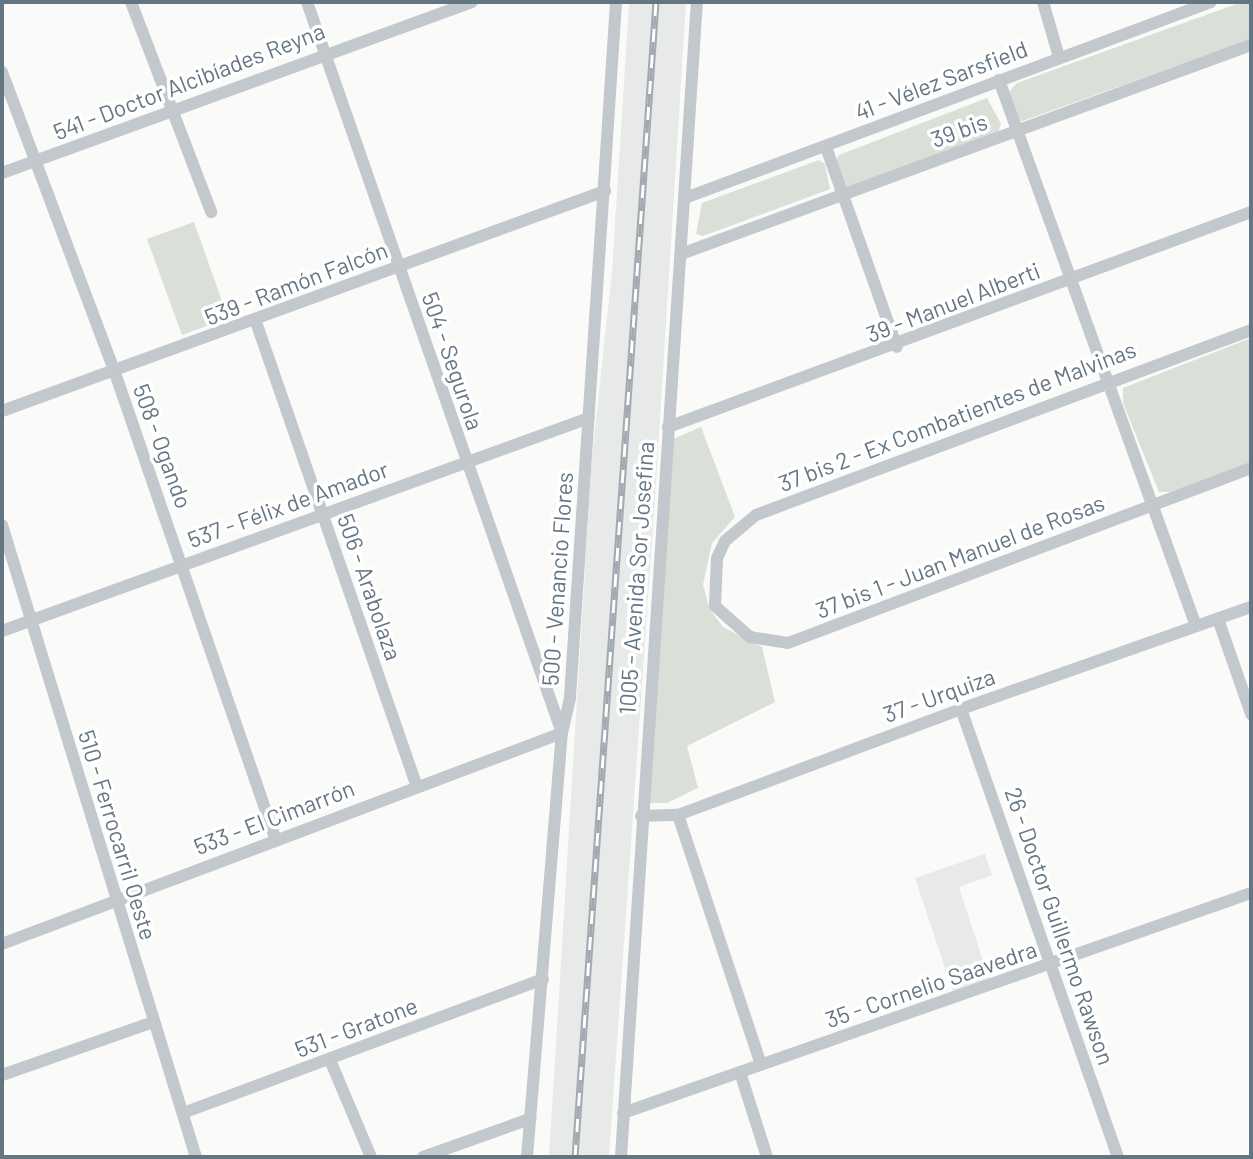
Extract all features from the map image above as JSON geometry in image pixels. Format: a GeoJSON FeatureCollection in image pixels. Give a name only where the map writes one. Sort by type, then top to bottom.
{"type":"FeatureCollection","features":[{"type":"Feature","properties":{"kind":"street"},"geometry":{"type":"LineString","coordinates":[[131,2],[211,212]]}},
{"type":"Feature","properties":{"kind":"street","name":"504 - Segurola"},"geometry":{"type":"LineString","coordinates":[[307,2],[326,51],[464,461],[562,733]]}},
{"type":"Feature","properties":{"kind":"street","name":"541 - Doctor Alcibíades Reyna"},"geometry":{"type":"LineString","coordinates":[[2,173],[326,51],[472,2]]}},
{"type":"Feature","properties":{"kind":"street","name":"500 - Venancio Flores"},"geometry":{"type":"LineString","coordinates":[[527,1157],[562,733],[570,697],[616,2]]}},
{"type":"Feature","properties":{"kind":"street","name":"1005 - Avenida Sor Josefina"},"geometry":{"type":"LineString","coordinates":[[621,1157],[641,816],[697,2]]}},
{"type":"Feature","properties":{"kind":"street"},"geometry":{"type":"LineString","coordinates":[[1043,2],[1059,58]]}},
{"type":"Feature","properties":{"kind":"street","name":"41 - Vélez Sarsfield"},"geometry":{"type":"LineString","coordinates":[[685,198],[1211,2]]}},
{"type":"Feature","properties":{"kind":"street","name":"39 bis"},"geometry":{"type":"LineString","coordinates":[[681,254],[1251,45]]}},
{"type":"Feature","properties":{"kind":"street","name":"508 - Ogando"},"geometry":{"type":"LineString","coordinates":[[2,72],[114,370],[275,838]]}},
{"type":"Feature","properties":{"kind":"street"},"geometry":{"type":"LineString","coordinates":[[999,80],[1196,626]]}},
{"type":"Feature","properties":{"kind":"street"},"geometry":{"type":"LineString","coordinates":[[826,147],[841,197],[897,346]]}},
{"type":"Feature","properties":{"kind":"street","name":"539 - Ramón Falcón"},"geometry":{"type":"LineString","coordinates":[[2,411],[256,322],[605,191]]}},
{"type":"Feature","properties":{"kind":"street","name":"39 - Manuel Alberti"},"geometry":{"type":"LineString","coordinates":[[668,427],[897,346],[1251,212]]}},
{"type":"Feature","properties":{"kind":"street","name":"506 - Arabolaza"},"geometry":{"type":"LineString","coordinates":[[256,322],[417,786]]}},
{"type":"Feature","properties":{"kind":"street","name":"37 bis 2 - Ex Combatientes de Malvinas"},"geometry":{"type":"LineString","coordinates":[[714,581],[725,541],[756,515],[1108,380],[1251,330]]}},
{"type":"Feature","properties":{"kind":"street","name":"537 - Félix de Amador"},"geometry":{"type":"LineString","coordinates":[[2,631],[322,512],[589,418]]}},
{"type":"Feature","properties":{"kind":"street","name":"37 bis 1 - Juan Manuel de Rosas"},"geometry":{"type":"LineString","coordinates":[[714,581],[715,606],[726,619],[750,637],[788,643],[1251,468]]}},
{"type":"Feature","properties":{"kind":"street","name":"510 - Ferrocarril Oeste"},"geometry":{"type":"LineString","coordinates":[[2,525],[114,900],[196,1157]]}},
{"type":"Feature","properties":{"kind":"street","name":"37 - Urquiza"},"geometry":{"type":"LineString","coordinates":[[641,816],[678,815],[961,709],[1251,607]]}},
{"type":"Feature","properties":{"kind":"street"},"geometry":{"type":"LineString","coordinates":[[1217,619],[1251,714]]}},
{"type":"Feature","properties":{"kind":"street","name":"26 - Doctor Guillermo Rawson"},"geometry":{"type":"LineString","coordinates":[[961,709],[1118,1157]]}},
{"type":"Feature","properties":{"kind":"street","name":"533 - El Cimarrón"},"geometry":{"type":"LineString","coordinates":[[2,944],[275,838],[562,733]]}},
{"type":"Feature","properties":{"kind":"street"},"geometry":{"type":"LineString","coordinates":[[678,815],[761,1065]]}},
{"type":"Feature","properties":{"kind":"street","name":"35 - Cornelio Saavedra"},"geometry":{"type":"LineString","coordinates":[[623,1113],[1251,893]]}},
{"type":"Feature","properties":{"kind":"street","name":"531 - Gratone"},"geometry":{"type":"LineString","coordinates":[[183,1113],[543,979]]}},
{"type":"Feature","properties":{"kind":"street"},"geometry":{"type":"LineString","coordinates":[[2,1075],[153,1022]]}},
{"type":"Feature","properties":{"kind":"street"},"geometry":{"type":"LineString","coordinates":[[330,1060],[371,1157]]}},
{"type":"Feature","properties":{"kind":"street"},"geometry":{"type":"LineString","coordinates":[[740,1072],[767,1157]]}},
{"type":"Feature","properties":{"kind":"street"},"geometry":{"type":"LineString","coordinates":[[423,1157],[530,1119]]}},
{"type":"Feature","properties":{"kind":"shaded area"},"geometry":{"type":"Polygon","coordinates":[[[629,2],[686,2],[655,499],[609,1157],[549,1157],[592,456],[612,272],[629,2]]]}},
{"type":"Feature","properties":{"kind":"shaded area"},"geometry":{"type":"Polygon","coordinates":[[[1242,2],[1251,2],[1251,39],[1020,122],[1009,92],[1017,83],[1242,2]]]}},
{"type":"Feature","properties":{"kind":"shaded area"},"geometry":{"type":"Polygon","coordinates":[[[987,98],[1001,124],[998,133],[847,189],[836,160],[839,155],[987,98]]]}},
{"type":"Feature","properties":{"kind":"shaded area"},"geometry":{"type":"Polygon","coordinates":[[[819,160],[825,164],[830,189],[703,236],[696,234],[702,203],[819,160]]]}},
{"type":"Feature","properties":{"kind":"shaded area"},"geometry":{"type":"Polygon","coordinates":[[[194,222],[228,318],[182,335],[147,239],[194,222]]]}},
{"type":"Feature","properties":{"kind":"shaded area"},"geometry":{"type":"Polygon","coordinates":[[[1251,338],[1251,462],[1173,492],[1159,492],[1123,403],[1123,388],[1251,338]]]}},
{"type":"Feature","properties":{"kind":"shaded area"},"geometry":{"type":"Polygon","coordinates":[[[701,427],[735,517],[712,543],[703,585],[710,610],[723,627],[762,647],[775,702],[687,746],[698,788],[667,803],[649,803],[673,439],[701,427]]]}},
{"type":"Feature","properties":{"kind":"shaded area"},"geometry":{"type":"Polygon","coordinates":[[[985,854],[992,875],[959,887],[989,979],[953,992],[915,878],[985,854]]]}},
{"type":"Feature","properties":{"kind":"railway"},"geometry":{"type":"LineString","coordinates":[[575,1157],[656,2]]}}]}
